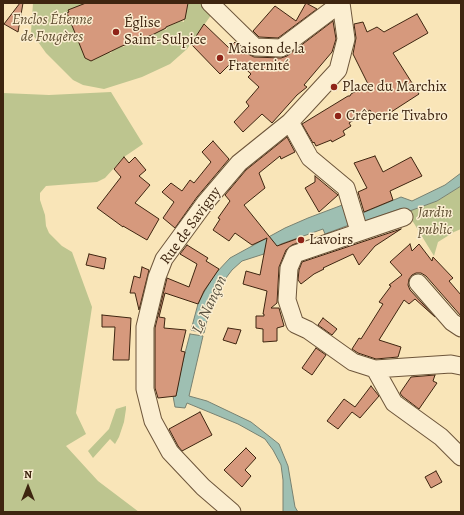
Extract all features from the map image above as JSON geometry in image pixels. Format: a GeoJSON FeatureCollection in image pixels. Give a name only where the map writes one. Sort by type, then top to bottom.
{"type":"FeatureCollection","features":[{"type":"Feature","properties":{"kind":"street"},"geometry":{"type":"LineString","coordinates":[[210,3],[255,47],[281,48],[341,3],[346,39],[338,70],[287,124],[310,158],[346,188],[358,228]]}},
{"type":"Feature","properties":{"kind":"street","name":"Rue de Savigny"},"geometry":{"type":"LineString","coordinates":[[232,512],[203,487],[170,452],[153,421],[145,389],[145,327],[157,277],[164,259],[205,203],[239,163],[287,124]]}},
{"type":"Feature","properties":{"kind":"street"},"geometry":{"type":"LineString","coordinates":[[404,217],[358,228],[295,254],[289,268],[287,300],[295,324],[308,330],[353,362],[375,369],[452,364],[461,366]]}},
{"type":"Feature","properties":{"kind":"street"},"geometry":{"type":"LineString","coordinates":[[418,283],[452,322],[461,328]]}},
{"type":"Feature","properties":{"kind":"street"},"geometry":{"type":"LineString","coordinates":[[375,369],[394,403],[441,437],[461,458]]}},
{"type":"Feature","properties":{"kind":"green space","name":"Enclos Étienne de Fougères"},"geometry":{"type":"Polygon","coordinates":[[[33,3],[94,3],[71,12],[70,9],[67,13],[70,15],[86,59],[101,56],[101,53],[109,50],[110,53],[112,52],[111,49],[122,45],[123,47],[125,46],[124,44],[135,40],[136,42],[138,41],[137,39],[149,34],[150,36],[152,35],[151,33],[164,28],[165,30],[167,29],[166,27],[181,21],[184,22],[182,19],[185,5],[188,5],[188,3],[207,3],[214,11],[187,49],[170,64],[142,77],[104,89],[83,85],[73,80],[46,53],[31,32],[33,3]]]}},
{"type":"Feature","properties":{"kind":"green space"},"geometry":{"type":"Polygon","coordinates":[[[111,92],[143,144],[124,157],[105,178],[97,182],[46,186],[40,193],[40,200],[49,233],[62,246],[72,252],[92,307],[76,413],[86,434],[66,446],[98,481],[139,512],[3,512],[3,93],[49,95],[111,92]]]}},
{"type":"Feature","properties":{"kind":"green space","name":"Jardin public"},"geometry":{"type":"Polygon","coordinates":[[[461,186],[461,229],[438,242],[434,256],[407,212],[437,201],[461,186]]]}},
{"type":"Feature","properties":{"kind":"green space"},"geometry":{"type":"Polygon","coordinates":[[[126,406],[124,422],[115,444],[110,439],[93,458],[88,451],[109,429],[116,409],[126,406]]]}},
{"type":"Feature","properties":{"kind":"water"},"geometry":{"type":"Polygon","coordinates":[[[461,173],[461,186],[437,201],[407,212],[400,209],[362,222],[360,214],[401,197],[412,201],[445,185],[461,173]]]}},
{"type":"Feature","properties":{"kind":"water","name":"Le Nançon"},"geometry":{"type":"Polygon","coordinates":[[[345,204],[349,225],[325,234],[323,229],[281,244],[270,252],[242,261],[232,270],[213,295],[204,333],[191,330],[198,304],[203,294],[215,274],[230,258],[285,228],[345,204]]]}},
{"type":"Feature","properties":{"kind":"water"},"geometry":{"type":"Polygon","coordinates":[[[190,334],[203,336],[189,396],[207,401],[251,422],[279,444],[288,466],[295,507],[298,512],[283,512],[283,480],[281,465],[265,439],[238,424],[187,403],[185,408],[175,407],[173,396],[176,396],[180,372],[190,334]]]}},
{"type":"Feature","properties":{"kind":"building"},"geometry":{"type":"Polygon","coordinates":[[[20,3],[23,3],[18,32],[4,24],[20,3]]]}},
{"type":"Feature","properties":{"kind":"building","name":"Église Saint-Sulpice"},"geometry":{"type":"Polygon","coordinates":[[[86,3],[188,3],[185,19],[91,61],[85,58],[67,13],[69,12],[68,10],[86,3]]]}},
{"type":"Feature","properties":{"kind":"building"},"geometry":{"type":"Polygon","coordinates":[[[306,3],[317,9],[278,38],[259,37],[253,31],[275,6],[296,21],[306,3]]]}},
{"type":"Feature","properties":{"kind":"building"},"geometry":{"type":"Polygon","coordinates":[[[417,14],[428,33],[393,53],[419,94],[385,116],[375,119],[370,110],[349,123],[351,126],[343,131],[345,135],[332,142],[331,140],[316,146],[302,124],[368,84],[353,54],[356,38],[354,24],[363,22],[367,32],[377,27],[384,32],[417,14]]]}},
{"type":"Feature","properties":{"kind":"building"},"geometry":{"type":"Polygon","coordinates":[[[333,21],[336,39],[332,52],[304,85],[307,87],[297,95],[272,123],[262,114],[243,132],[234,122],[249,106],[246,102],[259,87],[248,77],[251,74],[235,59],[220,74],[191,44],[204,24],[229,48],[235,42],[248,54],[254,57],[281,58],[287,56],[333,21]]]}},
{"type":"Feature","properties":{"kind":"building"},"geometry":{"type":"Polygon","coordinates":[[[287,137],[295,152],[281,159],[280,156],[259,173],[265,188],[244,205],[277,246],[299,238],[300,242],[292,245],[286,250],[279,267],[277,303],[271,308],[279,308],[284,326],[277,328],[277,341],[263,342],[263,329],[256,328],[256,316],[264,316],[263,314],[267,291],[243,284],[246,271],[260,275],[267,238],[252,245],[235,233],[229,241],[213,230],[220,219],[218,218],[230,201],[225,195],[246,170],[287,137]]]}},
{"type":"Feature","properties":{"kind":"building"},"geometry":{"type":"Polygon","coordinates":[[[213,141],[229,159],[197,197],[175,228],[163,218],[174,202],[162,192],[171,183],[182,191],[190,180],[194,183],[211,162],[202,152],[213,141]]]}},
{"type":"Feature","properties":{"kind":"building"},"geometry":{"type":"Polygon","coordinates":[[[375,156],[383,172],[411,157],[422,176],[390,191],[393,200],[364,212],[358,192],[367,188],[354,163],[375,156]]]}},
{"type":"Feature","properties":{"kind":"building"},"geometry":{"type":"Polygon","coordinates":[[[124,157],[129,163],[135,157],[146,170],[139,176],[150,185],[135,203],[159,219],[147,240],[123,227],[97,208],[121,177],[114,169],[124,157]]]}},
{"type":"Feature","properties":{"kind":"building"},"geometry":{"type":"Polygon","coordinates":[[[315,176],[338,195],[319,212],[305,188],[315,182],[315,176]]]}},
{"type":"Feature","properties":{"kind":"building"},"geometry":{"type":"Polygon","coordinates":[[[401,229],[375,246],[359,265],[353,254],[323,268],[324,269],[314,274],[301,284],[298,280],[302,262],[401,229]]]}},
{"type":"Feature","properties":{"kind":"building"},"geometry":{"type":"Polygon","coordinates":[[[410,244],[412,251],[419,244],[432,261],[433,257],[453,278],[449,281],[461,295],[461,316],[426,276],[421,273],[416,273],[409,279],[408,285],[410,290],[435,317],[415,299],[409,304],[404,300],[379,340],[401,347],[398,357],[376,359],[358,353],[352,349],[359,338],[361,339],[383,304],[379,302],[391,286],[389,285],[402,275],[390,262],[410,244]]]}},
{"type":"Feature","properties":{"kind":"building"},"geometry":{"type":"Polygon","coordinates":[[[187,245],[208,258],[206,261],[219,269],[204,291],[198,304],[165,293],[159,317],[165,318],[164,328],[186,330],[181,351],[185,352],[176,396],[158,398],[155,388],[155,328],[167,278],[189,287],[197,264],[180,254],[187,245]]]}},
{"type":"Feature","properties":{"kind":"building"},"geometry":{"type":"Polygon","coordinates":[[[89,254],[106,258],[104,269],[86,265],[89,254]]]}},
{"type":"Feature","properties":{"kind":"building"},"geometry":{"type":"Polygon","coordinates":[[[142,267],[149,270],[139,310],[135,293],[130,293],[134,276],[140,278],[142,267]]]}},
{"type":"Feature","properties":{"kind":"building"},"geometry":{"type":"Polygon","coordinates":[[[102,315],[131,318],[129,360],[113,360],[115,327],[102,327],[102,315]]]}},
{"type":"Feature","properties":{"kind":"building"},"geometry":{"type":"Polygon","coordinates":[[[323,318],[337,329],[332,335],[318,325],[323,318]]]}},
{"type":"Feature","properties":{"kind":"building"},"geometry":{"type":"Polygon","coordinates":[[[228,328],[241,330],[236,344],[223,340],[228,328]]]}},
{"type":"Feature","properties":{"kind":"building"},"geometry":{"type":"Polygon","coordinates":[[[316,348],[326,355],[312,375],[302,368],[316,348]]]}},
{"type":"Feature","properties":{"kind":"building"},"geometry":{"type":"Polygon","coordinates":[[[435,375],[433,381],[437,383],[419,409],[400,393],[411,377],[435,375]]]}},
{"type":"Feature","properties":{"kind":"building"},"geometry":{"type":"Polygon","coordinates":[[[371,386],[379,396],[360,418],[352,412],[338,429],[327,421],[344,399],[355,407],[371,386]]]}},
{"type":"Feature","properties":{"kind":"building"},"geometry":{"type":"Polygon","coordinates":[[[200,412],[212,435],[182,451],[169,429],[200,412]]]}},
{"type":"Feature","properties":{"kind":"building"},"geometry":{"type":"Polygon","coordinates":[[[246,448],[256,458],[245,470],[251,476],[242,487],[224,470],[246,448]]]}},
{"type":"Feature","properties":{"kind":"building"},"geometry":{"type":"Polygon","coordinates":[[[436,471],[442,482],[431,488],[425,477],[436,471]]]}},
{"type":"Feature","properties":{"kind":"place","name":"Église Saint-Sulpice"},"geometry":{"type":"Point","coordinates":[116,32]}},
{"type":"Feature","properties":{"kind":"place","name":"Maison de la Fraternité"},"geometry":{"type":"Point","coordinates":[220,58]}},
{"type":"Feature","properties":{"kind":"place","name":"Place du Marchix"},"geometry":{"type":"Point","coordinates":[334,87]}},
{"type":"Feature","properties":{"kind":"place","name":"Crêperie Tivabro"},"geometry":{"type":"Point","coordinates":[338,116]}},
{"type":"Feature","properties":{"kind":"place","name":"Lavoirs"},"geometry":{"type":"Point","coordinates":[301,240]}}]}
